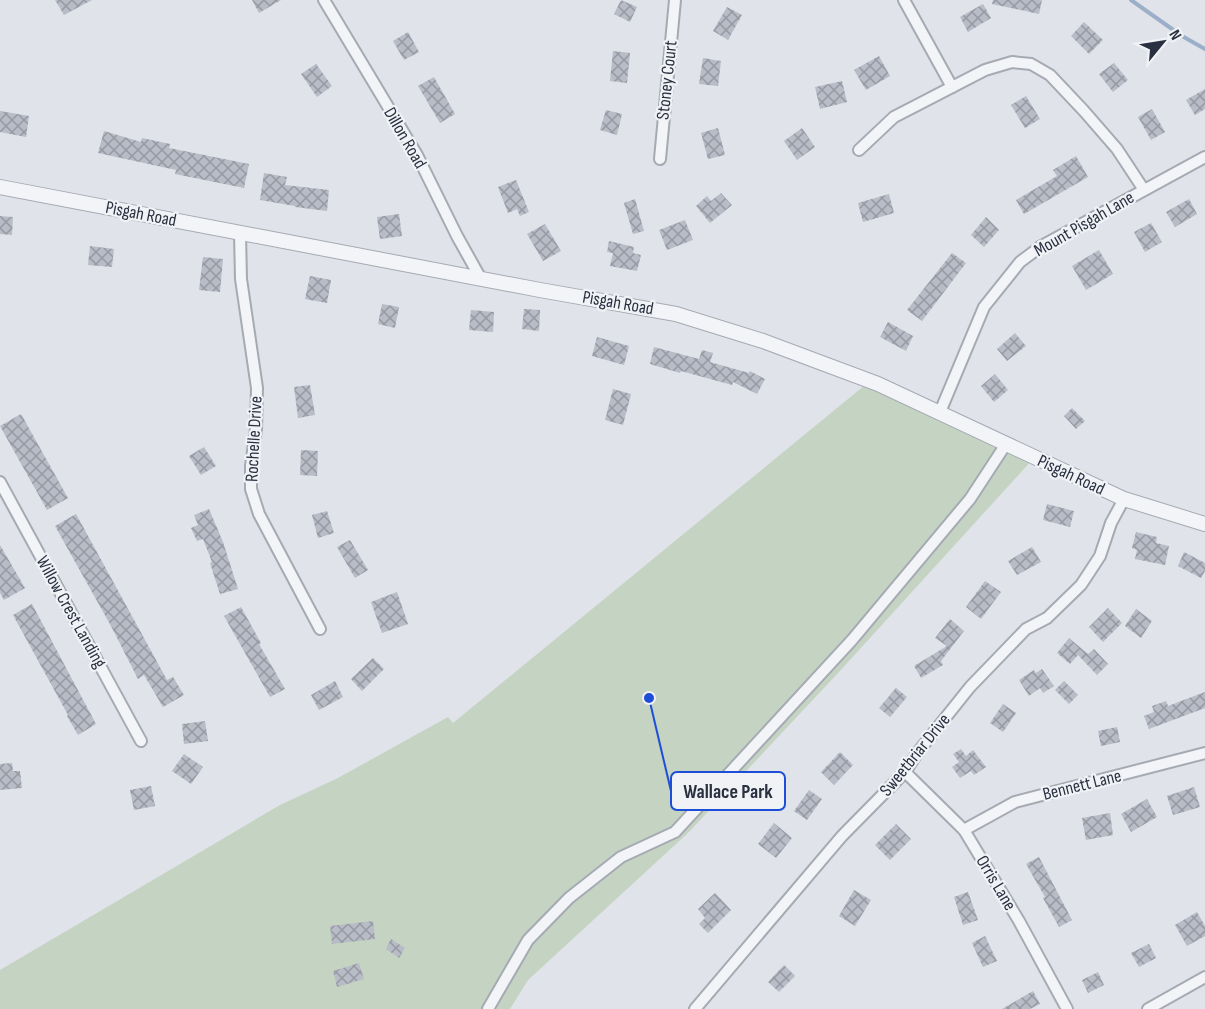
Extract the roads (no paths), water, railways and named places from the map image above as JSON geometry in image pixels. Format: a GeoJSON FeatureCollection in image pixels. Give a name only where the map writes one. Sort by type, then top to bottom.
{"type":"FeatureCollection","features":[{"type":"Feature","properties":{"kind":"street","name":"Dillon Road"},"geometry":{"type":"LineString","coordinates":[[324,0],[417,155],[481,279]]}},
{"type":"Feature","properties":{"kind":"street","name":"Stoney Court"},"geometry":{"type":"LineString","coordinates":[[660,159],[675,0]]}},
{"type":"Feature","properties":{"kind":"street"},"geometry":{"type":"LineString","coordinates":[[904,0],[952,87]]}},
{"type":"Feature","properties":{"kind":"street"},"geometry":{"type":"LineString","coordinates":[[859,150],[894,117],[985,70],[1012,62],[1031,64],[1050,75],[1084,111],[1117,149],[1144,190]]}},
{"type":"Feature","properties":{"kind":"street","name":"Mount Pisgah Lane"},"geometry":{"type":"LineString","coordinates":[[940,412],[984,307],[1020,262],[1040,247],[1205,157]]}},
{"type":"Feature","properties":{"kind":"street","name":"Pisgah Road"},"geometry":{"type":"LineString","coordinates":[[0,187],[676,314],[784,348],[878,384],[1124,499],[1205,524]]}},
{"type":"Feature","properties":{"kind":"street","name":"Rochelle Drive"},"geometry":{"type":"LineString","coordinates":[[240,233],[242,279],[257,388],[251,489],[259,514],[320,629]]}},
{"type":"Feature","properties":{"kind":"street"},"geometry":{"type":"LineString","coordinates":[[488,1009],[528,940],[569,898],[621,857],[675,832],[852,640],[970,499],[1006,444]]}},
{"type":"Feature","properties":{"kind":"street","name":"Willow Crest Landing"},"geometry":{"type":"LineString","coordinates":[[0,482],[141,741]]}},
{"type":"Feature","properties":{"kind":"street","name":"Sweetbriar Drive"},"geometry":{"type":"LineString","coordinates":[[695,1009],[842,836],[905,772],[918,752],[970,687],[1026,629],[1047,618],[1081,585],[1100,556],[1110,524],[1124,499]]}},
{"type":"Feature","properties":{"kind":"street","name":"Bennett Lane"},"geometry":{"type":"LineString","coordinates":[[963,830],[1015,802],[1205,753]]}},
{"type":"Feature","properties":{"kind":"street","name":"Orris Lane"},"geometry":{"type":"LineString","coordinates":[[905,772],[963,830],[1019,921],[1067,1009]]}},
{"type":"Feature","properties":{"kind":"street"},"geometry":{"type":"LineString","coordinates":[[1148,1009],[1205,977]]}},
{"type":"Feature","properties":{"kind":"waterway"},"geometry":{"type":"LineString","coordinates":[[1131,0],[1182,36],[1205,49]]}},
{"type":"Feature","properties":{"kind":"place","name":"Wallace Park"},"geometry":{"type":"Point","coordinates":[649,698]}}]}
